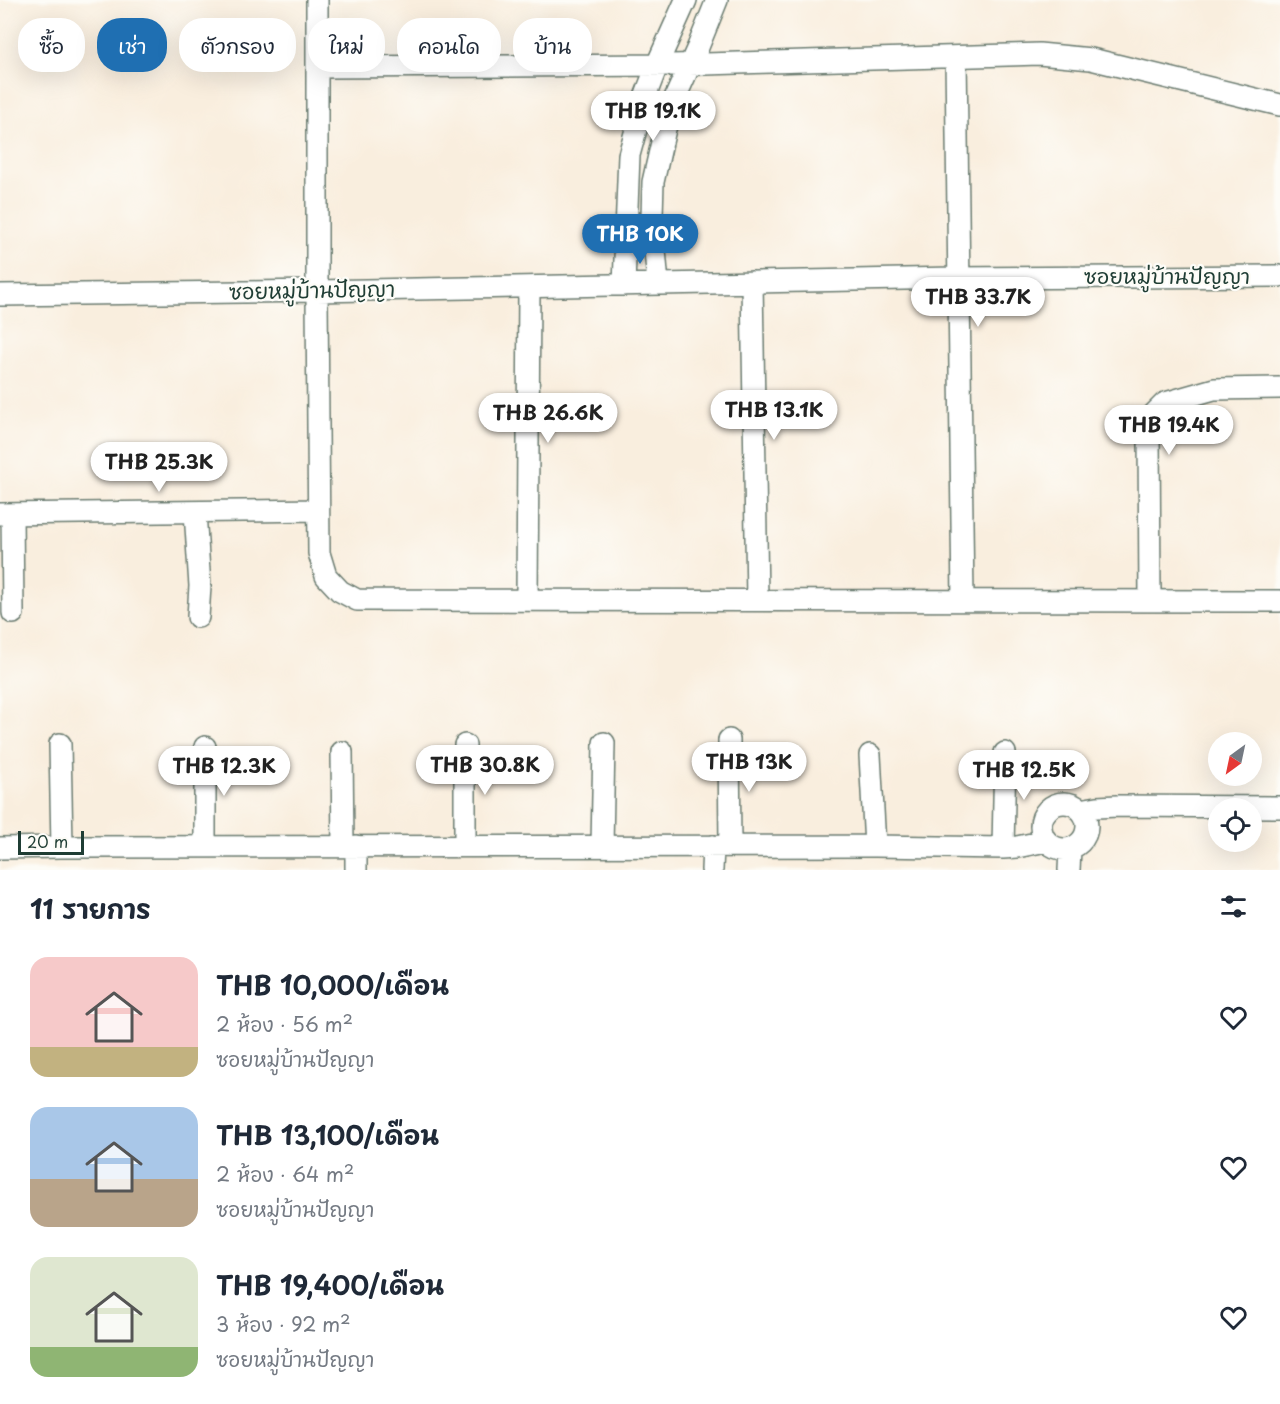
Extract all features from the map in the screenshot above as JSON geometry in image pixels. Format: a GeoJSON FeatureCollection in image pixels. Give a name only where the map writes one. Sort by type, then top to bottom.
{"type":"FeatureCollection","features":[{"type":"Feature","properties":{"kind":"street"},"geometry":{"type":"LineString","coordinates":[[317,0],[317,18]]}},
{"type":"Feature","properties":{"kind":"street"},"geometry":{"type":"LineString","coordinates":[[624,285],[629,155],[645,97],[686,0]]}},
{"type":"Feature","properties":{"kind":"street"},"geometry":{"type":"LineString","coordinates":[[657,284],[652,216],[653,182],[665,129],[675,98],[717,0]]}},
{"type":"Feature","properties":{"kind":"street"},"geometry":{"type":"LineString","coordinates":[[385,67],[690,65],[1039,54],[1091,59],[1280,105]]}},
{"type":"Feature","properties":{"kind":"street"},"geometry":{"type":"LineString","coordinates":[[956,57],[963,600]]}},
{"type":"Feature","properties":{"kind":"street"},"geometry":{"type":"LineString","coordinates":[[317,72],[319,553],[326,576],[340,591],[357,600],[1280,601]]}},
{"type":"Feature","properties":{"kind":"street","name":"ซอยหมู่บ้านปัญญา"},"geometry":{"type":"LineString","coordinates":[[0,295],[752,282],[1280,276]]}},
{"type":"Feature","properties":{"kind":"street"},"geometry":{"type":"LineString","coordinates":[[752,282],[757,600]]}},
{"type":"Feature","properties":{"kind":"street"},"geometry":{"type":"LineString","coordinates":[[527,600],[529,287]]}},
{"type":"Feature","properties":{"kind":"street"},"geometry":{"type":"LineString","coordinates":[[1150,601],[1149,431],[1152,416],[1165,403],[1214,389],[1280,388]]}},
{"type":"Feature","properties":{"kind":"street"},"geometry":{"type":"LineString","coordinates":[[13,612],[6,514],[318,510]]}},
{"type":"Feature","properties":{"kind":"street"},"geometry":{"type":"LineString","coordinates":[[195,512],[200,586],[198,616]]}},
{"type":"Feature","properties":{"kind":"street"},"geometry":{"type":"LineString","coordinates":[[712,870],[721,846],[729,740]]}},
{"type":"Feature","properties":{"kind":"street"},"geometry":{"type":"LineString","coordinates":[[602,846],[604,743]]}},
{"type":"Feature","properties":{"kind":"street"},"geometry":{"type":"LineString","coordinates":[[60,744],[62,847]]}},
{"type":"Feature","properties":{"kind":"street"},"geometry":{"type":"LineString","coordinates":[[465,745],[465,846]]}},
{"type":"Feature","properties":{"kind":"street"},"geometry":{"type":"LineString","coordinates":[[205,747],[205,847]]}},
{"type":"Feature","properties":{"kind":"street"},"geometry":{"type":"LineString","coordinates":[[342,752],[350,846],[356,870]]}},
{"type":"Feature","properties":{"kind":"street"},"geometry":{"type":"LineString","coordinates":[[1003,848],[1005,753]]}},
{"type":"Feature","properties":{"kind":"street"},"geometry":{"type":"LineString","coordinates":[[870,755],[875,846]]}},
{"type":"Feature","properties":{"kind":"street"},"geometry":{"type":"LineString","coordinates":[[1062,803],[1080,810],[1087,828],[1078,844],[1070,849],[1061,850],[1046,842],[1041,832],[1041,822],[1045,813],[1052,806],[1062,803]]}},
{"type":"Feature","properties":{"kind":"street"},"geometry":{"type":"LineString","coordinates":[[1080,810],[1117,806],[1280,807]]}},
{"type":"Feature","properties":{"kind":"street"},"geometry":{"type":"LineString","coordinates":[[0,848],[350,846],[1003,848],[1046,842]]}},
{"type":"Feature","properties":{"kind":"street"},"geometry":{"type":"LineString","coordinates":[[1069,870],[1070,849]]}}]}
